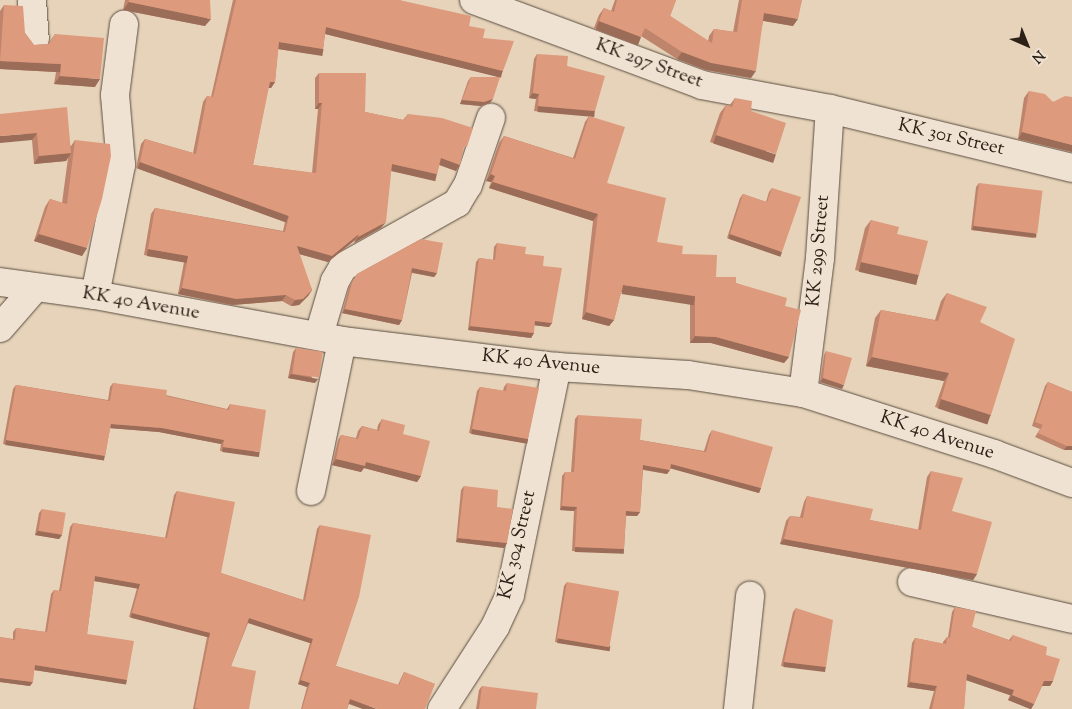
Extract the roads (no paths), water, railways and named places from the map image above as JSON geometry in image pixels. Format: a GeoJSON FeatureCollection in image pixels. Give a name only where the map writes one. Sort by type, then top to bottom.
{"type":"FeatureCollection","features":[{"type":"Feature","properties":{"kind":"street"},"geometry":{"type":"LineString","coordinates":[[32,0],[35,39]]}},
{"type":"Feature","properties":{"kind":"street","name":"KK 297 Street"},"geometry":{"type":"LineString","coordinates":[[474,0],[702,85],[830,109]]}},
{"type":"Feature","properties":{"kind":"street"},"geometry":{"type":"LineString","coordinates":[[95,296],[121,165],[115,95],[124,25]]}},
{"type":"Feature","properties":{"kind":"street","name":"KK 301 Street"},"geometry":{"type":"LineString","coordinates":[[830,109],[1072,168]]}},
{"type":"Feature","properties":{"kind":"street","name":"KK 299 Street"},"geometry":{"type":"LineString","coordinates":[[803,393],[820,258],[830,109]]}},
{"type":"Feature","properties":{"kind":"street"},"geometry":{"type":"LineString","coordinates":[[311,490],[330,338],[335,281],[343,267],[457,203],[468,185],[491,118]]}},
{"type":"Feature","properties":{"kind":"street","name":"KK 40 Avenue"},"geometry":{"type":"LineString","coordinates":[[0,282],[95,296],[330,338],[556,367],[688,375],[803,393],[994,454],[1072,483]]}},
{"type":"Feature","properties":{"kind":"street"},"geometry":{"type":"LineString","coordinates":[[0,328],[35,288]]}},
{"type":"Feature","properties":{"kind":"street","name":"KK 304 Street"},"geometry":{"type":"LineString","coordinates":[[442,709],[495,627],[510,595],[556,367]]}},
{"type":"Feature","properties":{"kind":"street"},"geometry":{"type":"LineString","coordinates":[[912,582],[1072,619]]}},
{"type":"Feature","properties":{"kind":"street"},"geometry":{"type":"LineString","coordinates":[[738,709],[750,596]]}}]}
